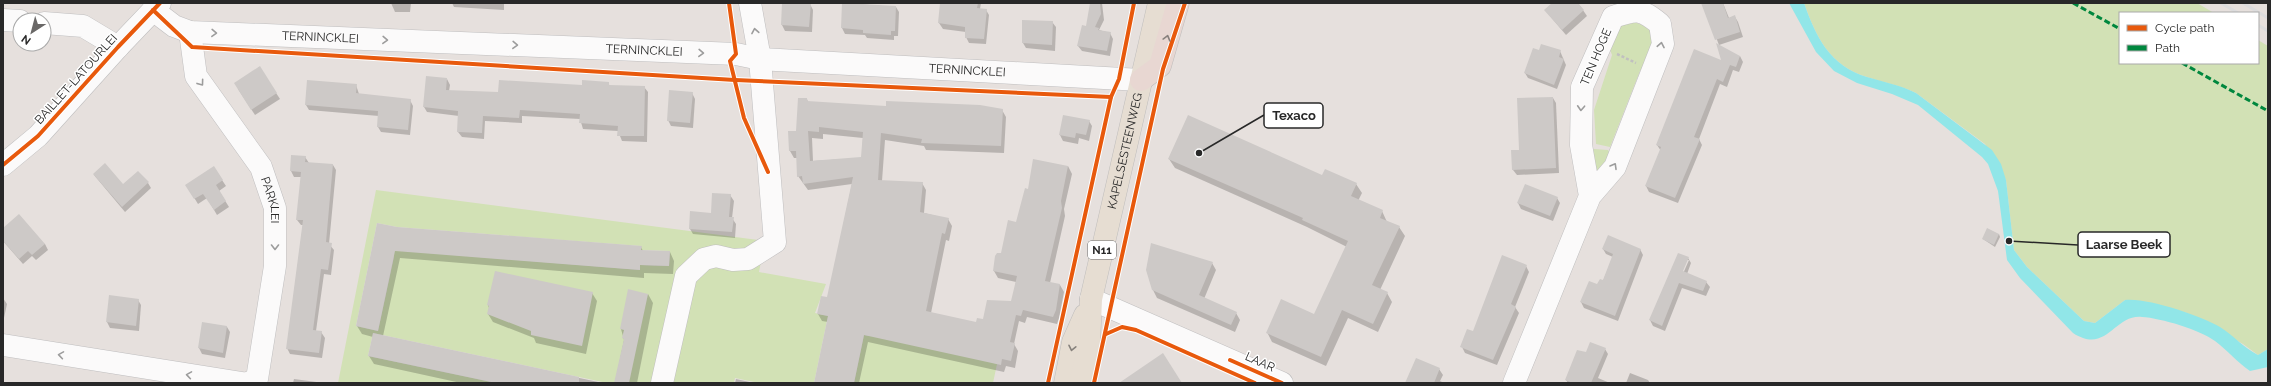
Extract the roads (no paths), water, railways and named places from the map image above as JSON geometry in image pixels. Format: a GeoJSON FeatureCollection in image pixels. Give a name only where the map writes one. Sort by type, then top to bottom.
{"type":"FeatureCollection","features":[{"type":"Feature","properties":{"kind":"highway"},"geometry":{"type":"LineString","coordinates":[[1141,80],[1160,66],[1178,3]]}},
{"type":"Feature","properties":{"kind":"main road","name":"KAPELSESTEENWEG"},"geometry":{"type":"LineString","coordinates":[[1065,383],[1073,342],[1091,299],[1159,3]]}},
{"type":"Feature","properties":{"kind":"main road","name":"KAPELSESTEENWEG"},"geometry":{"type":"LineString","coordinates":[[1080,383],[1089,346],[1091,299]]}},
{"type":"Feature","properties":{"kind":"street"},"geometry":{"type":"LineString","coordinates":[[662,383],[686,276],[704,259],[716,256],[733,260],[748,259],[775,242],[760,59],[750,3]]}},
{"type":"Feature","properties":{"kind":"street","name":"TERNINCKLEI"},"geometry":{"type":"LineString","coordinates":[[156,7],[174,26],[190,32],[728,54],[760,59],[1141,80]]}},
{"type":"Feature","properties":{"kind":"street","name":"BAILLET-LATOURLEI"},"geometry":{"type":"LineString","coordinates":[[3,165],[38,136],[156,7]]}},
{"type":"Feature","properties":{"kind":"street","name":"TEN HOGE"},"geometry":{"type":"LineString","coordinates":[[1514,383],[1590,196],[1614,167],[1663,44],[1660,24],[1645,12],[1634,10],[1613,17],[1582,87],[1581,145],[1590,196]]}},
{"type":"Feature","properties":{"kind":"street"},"geometry":{"type":"LineString","coordinates":[[52,24],[83,26],[118,47]]}},
{"type":"Feature","properties":{"kind":"street","name":"PARKLEI"},"geometry":{"type":"LineString","coordinates":[[190,32],[196,76],[261,167],[275,208],[275,266],[257,379],[248,383]]}},
{"type":"Feature","properties":{"kind":"street","name":"LAAR"},"geometry":{"type":"LineString","coordinates":[[1091,299],[1282,383]]}},
{"type":"Feature","properties":{"kind":"street"},"geometry":{"type":"LineString","coordinates":[[3,346],[242,383]]}},
{"type":"Feature","properties":{"kind":"water"},"geometry":{"type":"Polygon","coordinates":[[[1789,3],[1804,3],[1819,38],[1826,49],[1843,66],[1867,77],[1916,93],[1992,150],[2001,164],[2006,180],[2014,250],[2027,267],[2084,321],[2095,323],[2125,300],[2146,301],[2160,304],[2188,313],[2220,327],[2258,355],[2268,349],[2268,367],[2250,371],[2215,341],[2208,337],[2180,325],[2150,318],[2132,318],[2124,321],[2102,337],[2094,339],[2085,339],[2073,333],[2020,278],[2007,260],[1998,191],[1988,164],[1982,157],[1918,105],[1892,94],[1857,83],[1834,71],[1816,52],[1789,3]]]}},
{"type":"Feature","properties":{"kind":"railway"},"geometry":{"type":"LineString","coordinates":[[2221,3],[2236,12]]}},
{"type":"Feature","properties":{"kind":"railway"},"geometry":{"type":"LineString","coordinates":[[2243,3],[2258,12]]}},
{"type":"Feature","properties":{"kind":"railway"},"geometry":{"type":"LineString","coordinates":[[2259,13],[2268,18]]}},
{"type":"Feature","properties":{"kind":"railway"},"geometry":{"type":"LineString","coordinates":[[2259,26],[2268,31]]}},
{"type":"Feature","properties":{"kind":"place","name":"Texaco"},"geometry":{"type":"Point","coordinates":[1199,153]}},
{"type":"Feature","properties":{"kind":"place","name":"Laarse Beek"},"geometry":{"type":"Point","coordinates":[2009,241]}}]}
